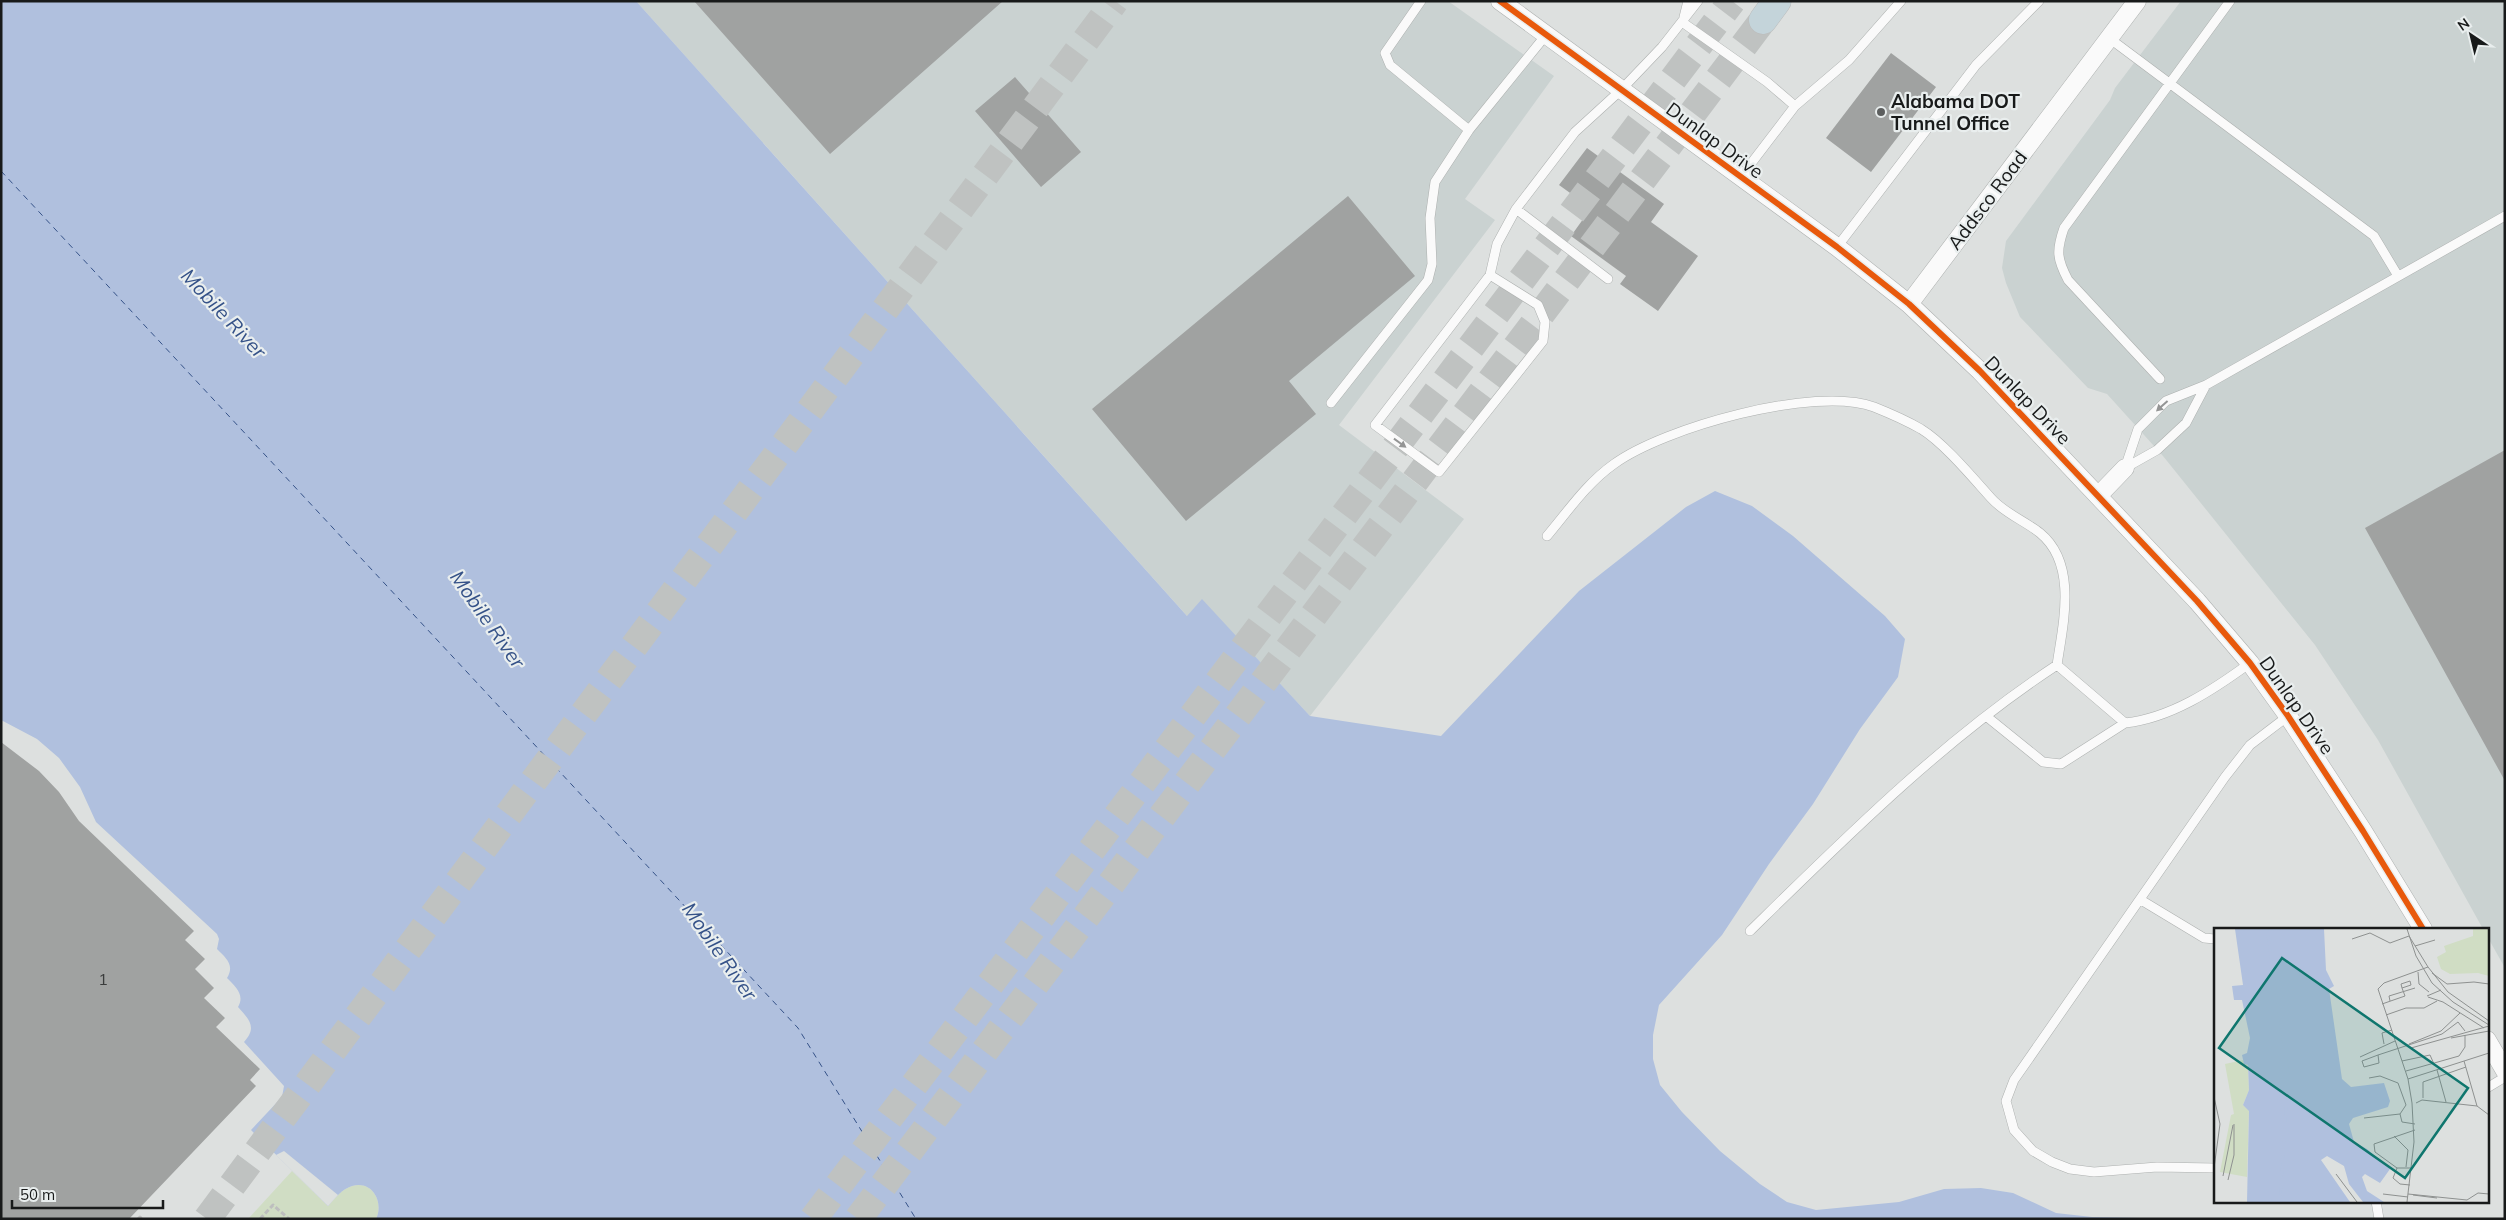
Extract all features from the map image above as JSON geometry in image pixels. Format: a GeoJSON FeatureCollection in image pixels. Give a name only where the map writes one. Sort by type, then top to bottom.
{"type":"FeatureCollection","features":[{"type":"Feature","properties":{"kind":"street","name":"Dunlap Drive"},"geometry":{"type":"LineString","coordinates":[[1500,1],[1837,247],[1909,304],[1980,371],[2100,495],[2197,600],[2250,663],[2288,716],[2363,831],[2422,928]]}},
{"type":"Feature","properties":{"kind":"street","name":"Addsco Road"},"geometry":{"type":"LineString","coordinates":[[1909,304],[2137,1]]}},
{"type":"Feature","properties":{"kind":"street"},"geometry":{"type":"LineString","coordinates":[[2100,495],[2124,468]]}},
{"type":"Feature","properties":{"kind":"street"},"geometry":{"type":"LineString","coordinates":[[2488,1042],[2505,1071]]}},
{"type":"Feature","properties":{"kind":"lane"},"geometry":{"type":"LineString","coordinates":[[1421,1],[1385,52],[1390,65],[1469,130]]}},
{"type":"Feature","properties":{"kind":"lane"},"geometry":{"type":"LineString","coordinates":[[1682,22],[1688,1]]}},
{"type":"Feature","properties":{"kind":"lane"},"geometry":{"type":"LineString","coordinates":[[1490,275],[1538,305],[1545,322],[1544,341],[1440,472],[1375,424],[1490,275],[1497,244],[1516,209],[1576,132],[1621,90],[1682,22],[1698,1]]}},
{"type":"Feature","properties":{"kind":"lane"},"geometry":{"type":"LineString","coordinates":[[1740,178],[1795,106],[1849,60],[1901,1]]}},
{"type":"Feature","properties":{"kind":"lane"},"geometry":{"type":"LineString","coordinates":[[1837,247],[1976,65],[2039,1]]}},
{"type":"Feature","properties":{"kind":"lane"},"geometry":{"type":"LineString","coordinates":[[2160,379],[2068,280],[2058,260],[2059,242],[2064,228],[2230,1]]}},
{"type":"Feature","properties":{"kind":"lane"},"geometry":{"type":"LineString","coordinates":[[1682,22],[1766,82],[1795,106]]}},
{"type":"Feature","properties":{"kind":"lane"},"geometry":{"type":"LineString","coordinates":[[1331,403],[1428,280],[1432,264],[1430,218],[1435,182],[1469,130],[1546,35]]}},
{"type":"Feature","properties":{"kind":"lane"},"geometry":{"type":"LineString","coordinates":[[2109,38],[2374,236],[2398,276]]}},
{"type":"Feature","properties":{"kind":"lane"},"geometry":{"type":"LineString","coordinates":[[1516,209],[1608,279]]}},
{"type":"Feature","properties":{"kind":"lane"},"geometry":{"type":"LineString","coordinates":[[2124,468],[2138,429],[2166,401],[2206,385],[2505,216]]}},
{"type":"Feature","properties":{"kind":"lane"},"geometry":{"type":"LineString","coordinates":[[2124,468],[2157,450],[2186,423],[2206,385]]}},
{"type":"Feature","properties":{"kind":"lane"},"geometry":{"type":"LineString","coordinates":[[1547,536],[1591,482],[1635,451],[1681,431],[1749,412],[1796,403],[1838,402],[1872,406],[1922,430],[1973,476],[1992,500],[2041,534],[2054,550],[2062,566],[2065,608],[2057,665],[1986,716],[1875,808],[1750,931]]}},
{"type":"Feature","properties":{"kind":"lane"},"geometry":{"type":"LineString","coordinates":[[1986,716],[2044,762],[2061,764],[2125,723],[2142,721],[2208,693],[2250,663]]}},
{"type":"Feature","properties":{"kind":"lane"},"geometry":{"type":"LineString","coordinates":[[2057,665],[2125,723]]}},
{"type":"Feature","properties":{"kind":"lane"},"geometry":{"type":"LineString","coordinates":[[2214,1168],[2158,1167],[2094,1172],[2070,1169],[2033,1151],[2014,1130],[2006,1101],[2014,1080],[2240,758],[2250,745],[2288,716]]}},
{"type":"Feature","properties":{"kind":"lane"},"geometry":{"type":"LineString","coordinates":[[2141,900],[2204,938],[2214,939]]}},
{"type":"Feature","properties":{"kind":"lane"},"geometry":{"type":"LineString","coordinates":[[2488,1087],[2505,1076]]}},
{"type":"Feature","properties":{"kind":"lane"},"geometry":{"type":"LineString","coordinates":[[2376,1202],[2379,1219]]}},
{"type":"Feature","properties":{"kind":"path"},"geometry":{"type":"LineString","coordinates":[[260,1219],[273,1205],[289,1219]]}},
{"type":"Feature","properties":{"kind":"path"},"geometry":{"type":"LineString","coordinates":[[138,1219],[140,1217],[142,1219]]}},
{"type":"Feature","properties":{"kind":"shaded area"},"geometry":{"type":"Polygon","coordinates":[[[636,1],[1448,1],[1554,76],[1465,199],[1495,220],[1339,425],[1464,519],[1310,716],[1202,600],[1188,617],[636,1]]]}},
{"type":"Feature","properties":{"kind":"shaded area"},"geometry":{"type":"Polygon","coordinates":[[[2181,1],[2505,1],[2505,968],[2488,938],[2488,928],[2482,928],[2378,740],[2315,645],[2163,456],[2107,394],[2088,388],[2020,317],[2002,268],[2006,241],[2110,100],[2115,88],[2181,1]]]}},
{"type":"Feature","properties":{"kind":"green space"},"geometry":{"type":"Polygon","coordinates":[[[292,1171],[328,1206],[348,1187],[366,1186],[375,1194],[379,1206],[376,1219],[248,1219],[292,1171]]]}},
{"type":"Feature","properties":{"kind":"water","name":"Mobile River"},"geometry":{"type":"Polygon","coordinates":[[[1,1],[636,1],[1187,616],[1202,599],[1310,716],[1441,736],[1579,591],[1686,507],[1715,491],[1752,506],[1793,536],[1885,616],[1905,639],[1898,677],[1860,729],[1813,804],[1769,864],[1722,935],[1659,1005],[1653,1035],[1653,1059],[1660,1085],[1682,1112],[1720,1151],[1760,1184],[1787,1202],[1816,1210],[1899,1202],[1944,1189],[1981,1188],[2013,1193],[2056,1213],[2092,1217],[2187,1219],[376,1219],[379,1206],[375,1194],[366,1186],[359,1185],[345,1189],[328,1206],[251,1130],[282,1097],[284,1086],[244,1042],[251,1028],[249,1020],[238,1007],[240,995],[238,991],[227,978],[230,965],[217,949],[219,939],[217,934],[96,822],[80,787],[59,758],[37,739],[1,720],[1,1]]]}},
{"type":"Feature","properties":{"kind":"pier"},"geometry":{"type":"Polygon","coordinates":[[[284,1151],[338,1195],[328,1206],[276,1155],[284,1151]]]}},
{"type":"Feature","properties":{"kind":"building"},"geometry":{"type":"Polygon","coordinates":[[[694,1],[1003,1],[830,154],[694,1]]]}},
{"type":"Feature","properties":{"kind":"building","name":"Alabama DOT Tunnel Office"},"geometry":{"type":"Polygon","coordinates":[[[1891,53],[1936,87],[1871,172],[1826,138],[1891,53]]]}},
{"type":"Feature","properties":{"kind":"building"},"geometry":{"type":"Polygon","coordinates":[[[1015,77],[1081,152],[1041,187],[975,111],[1015,77]]]}},
{"type":"Feature","properties":{"kind":"building"},"geometry":{"type":"Polygon","coordinates":[[[1587,148],[1664,204],[1651,222],[1698,256],[1658,311],[1620,284],[1626,276],[1571,236],[1591,208],[1559,185],[1587,148]]]}},
{"type":"Feature","properties":{"kind":"building"},"geometry":{"type":"Polygon","coordinates":[[[1348,196],[1415,276],[1289,381],[1316,414],[1186,521],[1092,409],[1348,196]]]}},
{"type":"Feature","properties":{"kind":"building"},"geometry":{"type":"Polygon","coordinates":[[[2505,450],[2505,781],[2365,528],[2505,450]]]}},
{"type":"Feature","properties":{"kind":"building"},"geometry":{"type":"Polygon","coordinates":[[[1,742],[39,771],[59,792],[79,821],[194,931],[185,940],[205,959],[195,969],[214,988],[204,998],[225,1018],[216,1027],[260,1069],[250,1080],[256,1086],[129,1219],[1,1219],[1,742]]]}},
{"type":"Feature","properties":{"kind":"ferry route"},"geometry":{"type":"LineString","coordinates":[[1,171],[798,1028],[916,1219]]}},
{"type":"Feature","properties":{"kind":"tunnel"},"geometry":{"type":"LineString","coordinates":[[207,1219],[1115,1]]}},
{"type":"Feature","properties":{"kind":"tunnel"},"geometry":{"type":"LineString","coordinates":[[813,1219],[1732,1]]}},
{"type":"Feature","properties":{"kind":"tunnel"},"geometry":{"type":"LineString","coordinates":[[858,1219],[1763,20]]}},
{"type":"Feature","properties":{"kind":"cycle path"},"geometry":{"type":"LineString","coordinates":[[1500,1],[1837,247],[1909,304],[1980,371],[2197,601],[2250,663],[2288,716],[2363,831],[2422,928]]}},
{"type":"Feature","properties":{"kind":"place","name":"Alabama DOT Tunnel Office"},"geometry":{"type":"Point","coordinates":[1881,112]}}]}
